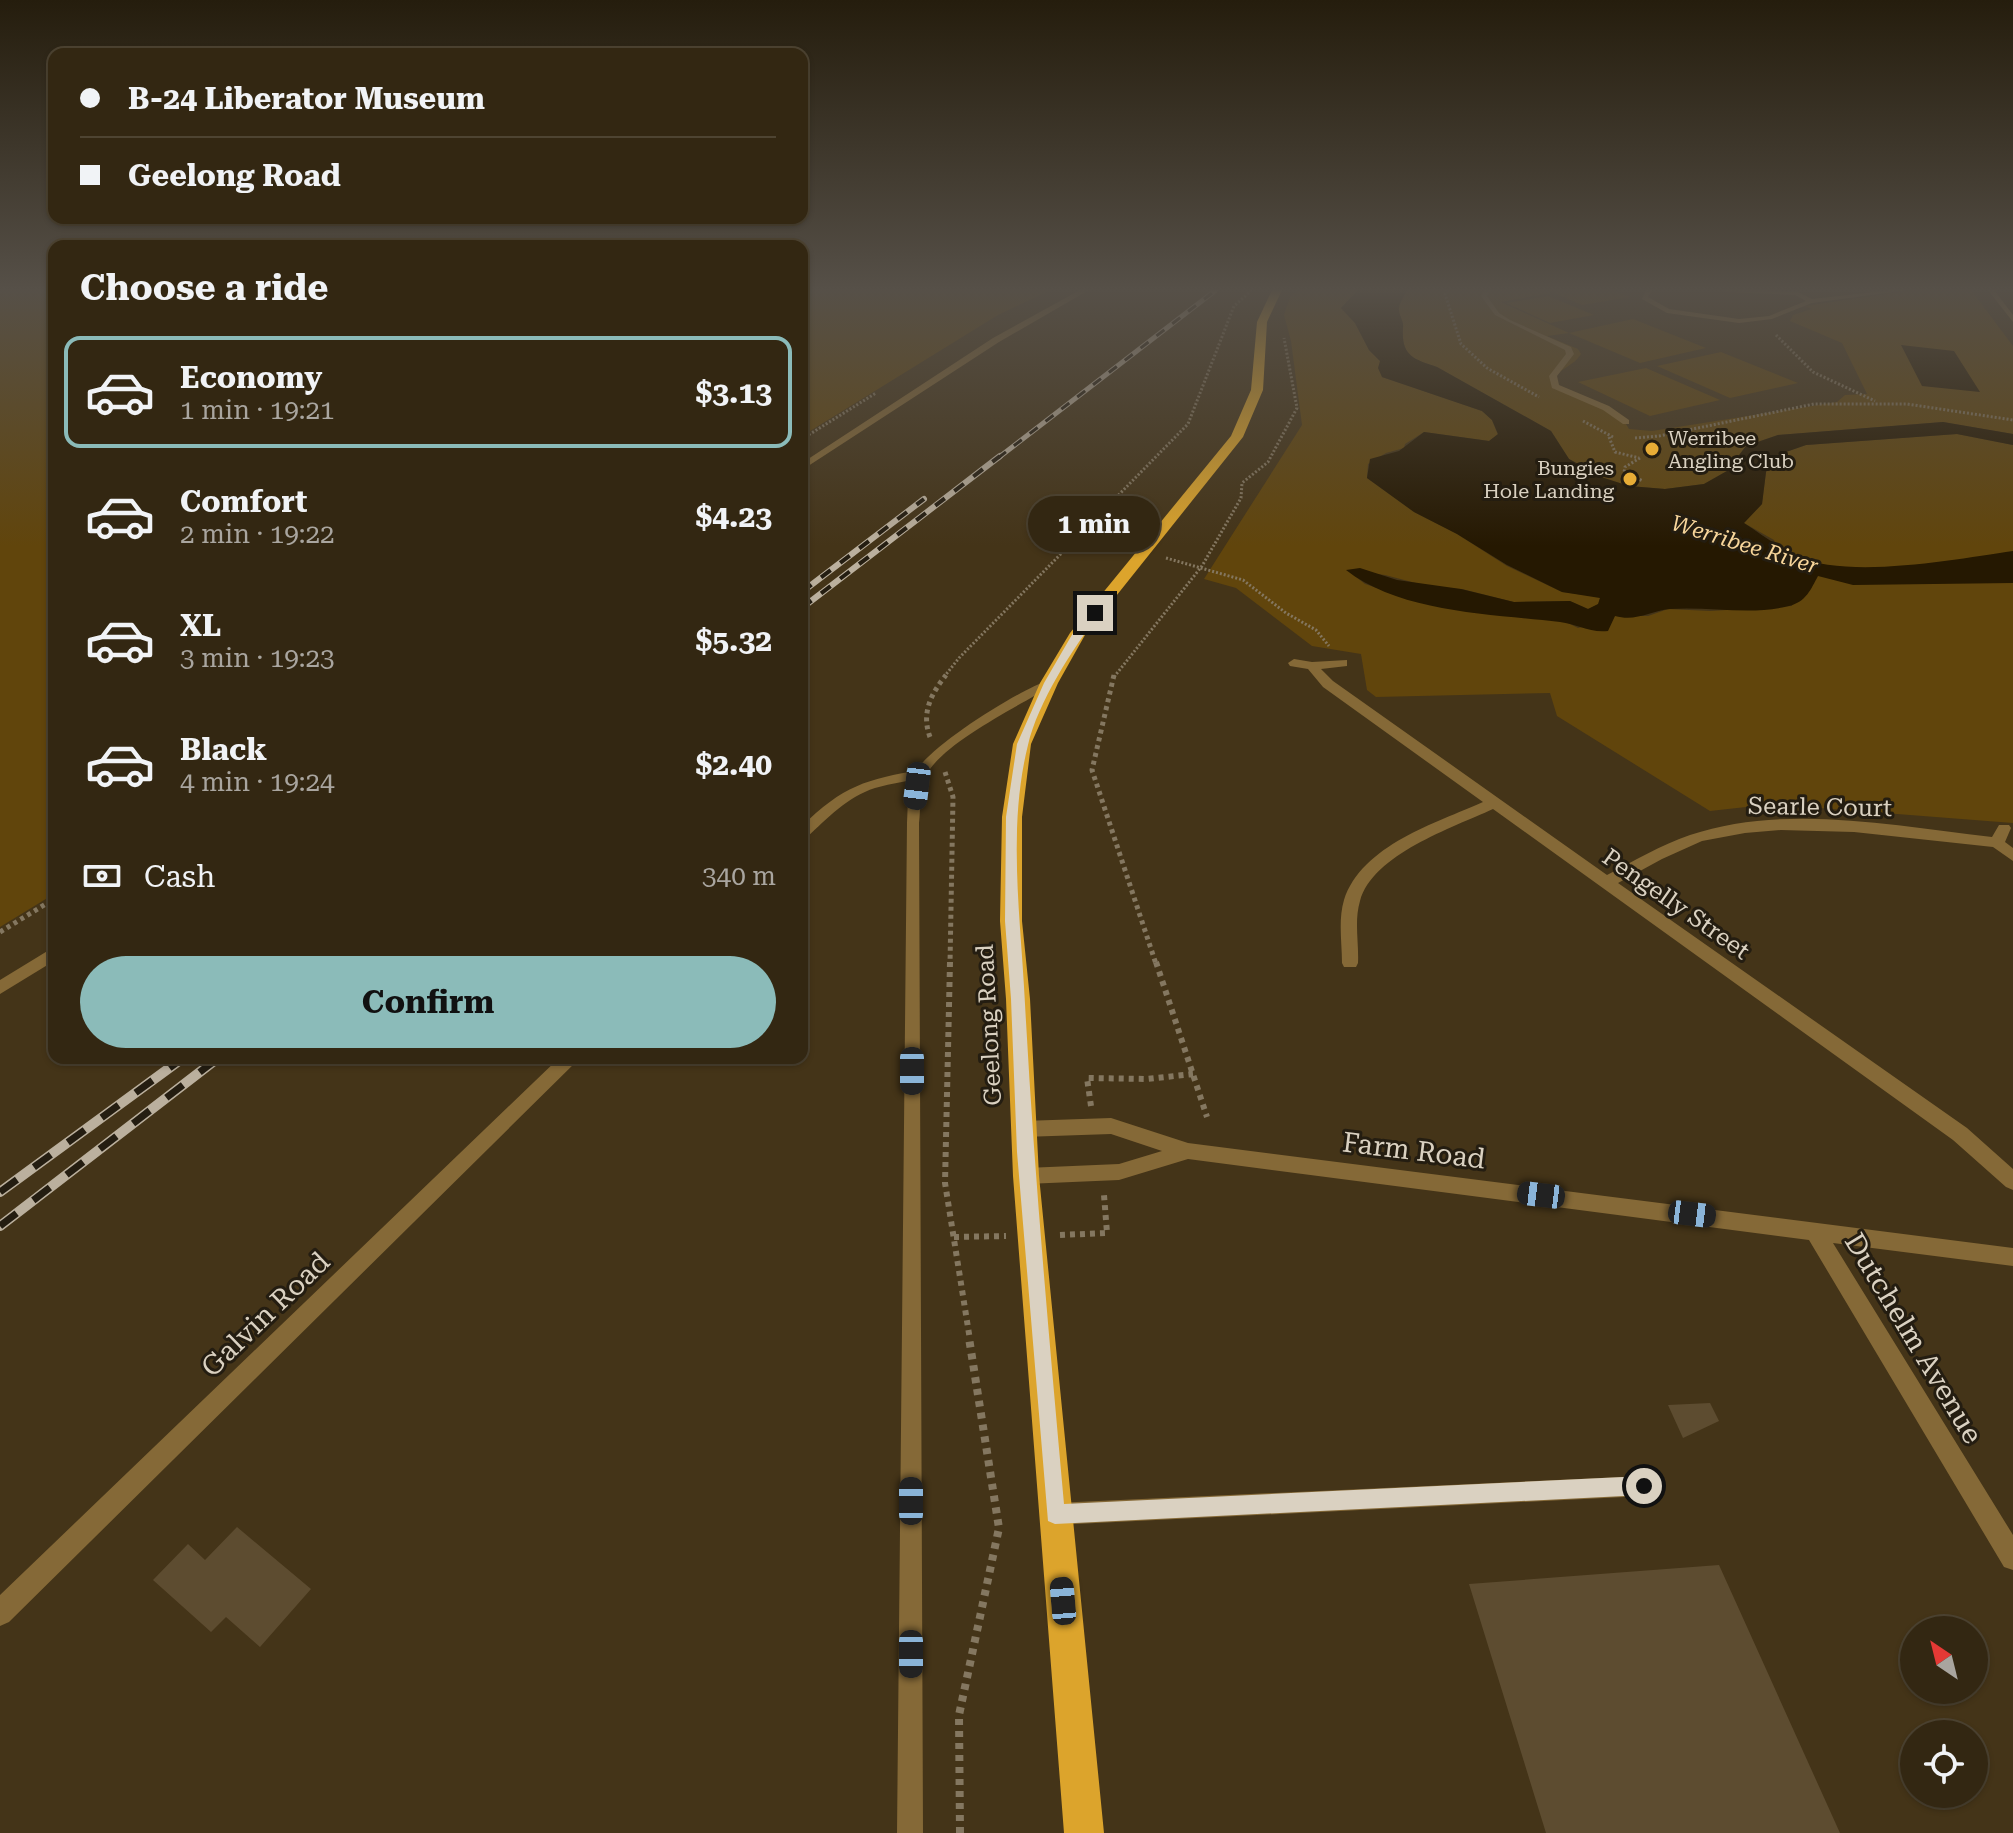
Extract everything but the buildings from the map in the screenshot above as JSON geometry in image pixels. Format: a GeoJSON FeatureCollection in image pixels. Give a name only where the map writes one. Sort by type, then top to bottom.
{"type":"FeatureCollection","features":[{"type":"Feature","properties":{"kind":"highway","name":"Geelong Road"},"geometry":{"type":"LineString","coordinates":[[1084,1833],[1026,1176],[1018,999],[1011,921],[1012,817],[1022,744],[1049,683],[1078,633],[1237,437],[1253,403],[1259,376]]}},
{"type":"Feature","properties":{"kind":"street"},"geometry":{"type":"LineString","coordinates":[[808,463],[942,376]]}},
{"type":"Feature","properties":{"kind":"street"},"geometry":{"type":"LineString","coordinates":[[1294,663],[1312,666],[1343,663]]}},
{"type":"Feature","properties":{"kind":"street","name":"Pengelly Street"},"geometry":{"type":"LineString","coordinates":[[1312,666],[1328,684],[1960,1134],[2013,1181]]}},
{"type":"Feature","properties":{"kind":"street"},"geometry":{"type":"LineString","coordinates":[[808,828],[835,801],[854,788],[921,774]]}},
{"type":"Feature","properties":{"kind":"street"},"geometry":{"type":"LineString","coordinates":[[1350,963],[1349,918],[1353,896],[1369,872],[1385,857],[1493,803]]}},
{"type":"Feature","properties":{"kind":"street","name":"Searle Court"},"geometry":{"type":"LineString","coordinates":[[1605,883],[1673,847],[1709,835],[1742,829],[1822,826],[1997,843]]}},
{"type":"Feature","properties":{"kind":"street"},"geometry":{"type":"LineString","coordinates":[[2004,828],[1997,843],[2013,856]]}},
{"type":"Feature","properties":{"kind":"street"},"geometry":{"type":"LineString","coordinates":[[0,988],[48,957]]}},
{"type":"Feature","properties":{"kind":"street","name":"Galvin Road"},"geometry":{"type":"LineString","coordinates":[[0,1613],[565,1064]]}},
{"type":"Feature","properties":{"kind":"street","name":"Farm Road"},"geometry":{"type":"LineString","coordinates":[[1023,1129],[1111,1126],[1188,1151],[2013,1257]]}},
{"type":"Feature","properties":{"kind":"street","name":"Farm Road"},"geometry":{"type":"LineString","coordinates":[[1026,1176],[1119,1172],[1188,1151]]}},
{"type":"Feature","properties":{"kind":"street","name":"Dutchelm Avenue"},"geometry":{"type":"LineString","coordinates":[[1814,1230],[2013,1558]]}},
{"type":"Feature","properties":{"kind":"lane"},"geometry":{"type":"LineString","coordinates":[[1553,376],[1555,386],[1606,408],[1626,422]]}},
{"type":"Feature","properties":{"kind":"lane"},"geometry":{"type":"LineString","coordinates":[[910,1833],[913,823],[921,774],[939,752],[1049,683]]}},
{"type":"Feature","properties":{"kind":"lane"},"geometry":{"type":"LineString","coordinates":[[1055,1514],[1644,1486]]}},
{"type":"Feature","properties":{"kind":"path"},"geometry":{"type":"LineString","coordinates":[[1207,1117],[1092,770],[1114,675],[1202,566],[1241,498],[1242,483],[1268,462],[1297,408],[1291,376]]}},
{"type":"Feature","properties":{"kind":"path"},"geometry":{"type":"LineString","coordinates":[[1501,376],[1549,402]]}},
{"type":"Feature","properties":{"kind":"path"},"geometry":{"type":"LineString","coordinates":[[1823,376],[1877,402]]}},
{"type":"Feature","properties":{"kind":"path"},"geometry":{"type":"LineString","coordinates":[[1631,438],[1659,436],[1814,404],[1877,402],[2013,420]]}},
{"type":"Feature","properties":{"kind":"path"},"geometry":{"type":"LineString","coordinates":[[1574,415],[1608,436],[1622,438]]}},
{"type":"Feature","properties":{"kind":"path"},"geometry":{"type":"LineString","coordinates":[[1608,436],[1615,452],[1640,458],[1625,467],[1624,472],[1643,481]]}},
{"type":"Feature","properties":{"kind":"path"},"geometry":{"type":"LineString","coordinates":[[1145,553],[1202,566],[1243,580],[1286,613],[1316,630],[1343,663]]}},
{"type":"Feature","properties":{"kind":"path"},"geometry":{"type":"LineString","coordinates":[[0,932],[48,903]]}},
{"type":"Feature","properties":{"kind":"shaded area"},"geometry":{"type":"Polygon","coordinates":[[[0,376],[48,376],[48,898],[0,927],[0,376]]]}},
{"type":"Feature","properties":{"kind":"shaded area"},"geometry":{"type":"Polygon","coordinates":[[[808,376],[900,376],[808,432],[808,376]]]}},
{"type":"Feature","properties":{"kind":"shaded area"},"geometry":{"type":"Polygon","coordinates":[[[1296,376],[1382,376],[1482,411],[1492,420],[1498,435],[1489,441],[1424,432],[1405,444],[1404,448],[1386,453],[1368,464],[1367,478],[1414,512],[1457,534],[1507,566],[1562,592],[1600,597],[1599,604],[1588,609],[1570,601],[1514,602],[1462,589],[1435,588],[1385,575],[1347,570],[1365,584],[1395,594],[1566,622],[1578,628],[1615,616],[1648,616],[1668,609],[1710,611],[1792,606],[1774,540],[1744,523],[1762,504],[1766,472],[1774,456],[1806,445],[1957,434],[2013,445],[2013,823],[1807,807],[1746,807],[1710,811],[1557,716],[1550,693],[1376,697],[1367,690],[1361,654],[1312,646],[1236,588],[1204,579],[1302,425],[1296,376]]]}},
{"type":"Feature","properties":{"kind":"shaded area"},"geometry":{"type":"Polygon","coordinates":[[[1452,376],[1556,376],[1552,380],[1615,413],[1629,429],[1652,431],[1837,402],[1845,395],[1867,394],[1858,376],[2013,376],[2013,434],[1943,422],[1778,435],[1746,446],[1727,471],[1704,484],[1665,489],[1629,486],[1604,478],[1569,459],[1551,431],[1452,376]]]}},
{"type":"Feature","properties":{"kind":"shaded area"},"geometry":{"type":"Polygon","coordinates":[[[1609,376],[1663,376],[1720,400],[1650,416],[1578,382],[1609,376]]]}},
{"type":"Feature","properties":{"kind":"shaded area"},"geometry":{"type":"Polygon","coordinates":[[[1679,376],[1779,376],[1798,383],[1730,398],[1679,376]]]}},
{"type":"Feature","properties":{"kind":"water","name":"Werribee River"},"geometry":{"type":"Polygon","coordinates":[[[1452,376],[1551,431],[1569,459],[1604,478],[1629,486],[1665,489],[1704,484],[1727,471],[1746,446],[1778,435],[1943,422],[2013,434],[2013,445],[1957,434],[1806,445],[1774,456],[1766,472],[1762,504],[1744,523],[1797,556],[1844,566],[1903,566],[2013,551],[2013,583],[1853,585],[1818,576],[1804,598],[1789,606],[1745,611],[1685,608],[1636,617],[1615,616],[1608,631],[1448,609],[1393,595],[1346,570],[1360,568],[1397,580],[1461,589],[1514,602],[1570,601],[1588,609],[1598,604],[1600,598],[1562,592],[1507,565],[1414,512],[1367,478],[1370,459],[1399,451],[1424,432],[1489,441],[1498,434],[1492,420],[1482,411],[1382,377],[1452,376]]]}},
{"type":"Feature","properties":{"kind":"water"},"geometry":{"type":"Polygon","coordinates":[[[1917,376],[1970,376],[1980,392],[1922,386],[1917,376]]]}},
{"type":"Feature","properties":{"kind":"railway"},"geometry":{"type":"LineString","coordinates":[[998,458],[1105,376]]}},
{"type":"Feature","properties":{"kind":"railway"},"geometry":{"type":"LineString","coordinates":[[808,603],[1000,456]]}},
{"type":"Feature","properties":{"kind":"railway"},"geometry":{"type":"LineString","coordinates":[[808,587],[924,499]]}},
{"type":"Feature","properties":{"kind":"railway"},"geometry":{"type":"LineString","coordinates":[[0,1192],[175,1064]]}},
{"type":"Feature","properties":{"kind":"railway"},"geometry":{"type":"LineString","coordinates":[[0,1226],[210,1064]]}},
{"type":"Feature","properties":{"kind":"place","name":"Werribee Angling Club"},"geometry":{"type":"Point","coordinates":[1652,449]}},
{"type":"Feature","properties":{"kind":"place","name":"Bungies Hole Landing"},"geometry":{"type":"Point","coordinates":[1630,479]}},
{"type":"Feature","properties":{"kind":"route"},"geometry":{"type":"LineString","coordinates":[[1095,613],[1078,633],[1049,683],[1022,744],[1012,817],[1011,921],[1018,999],[1024,1152],[1055,1514],[1644,1486]]}}]}
